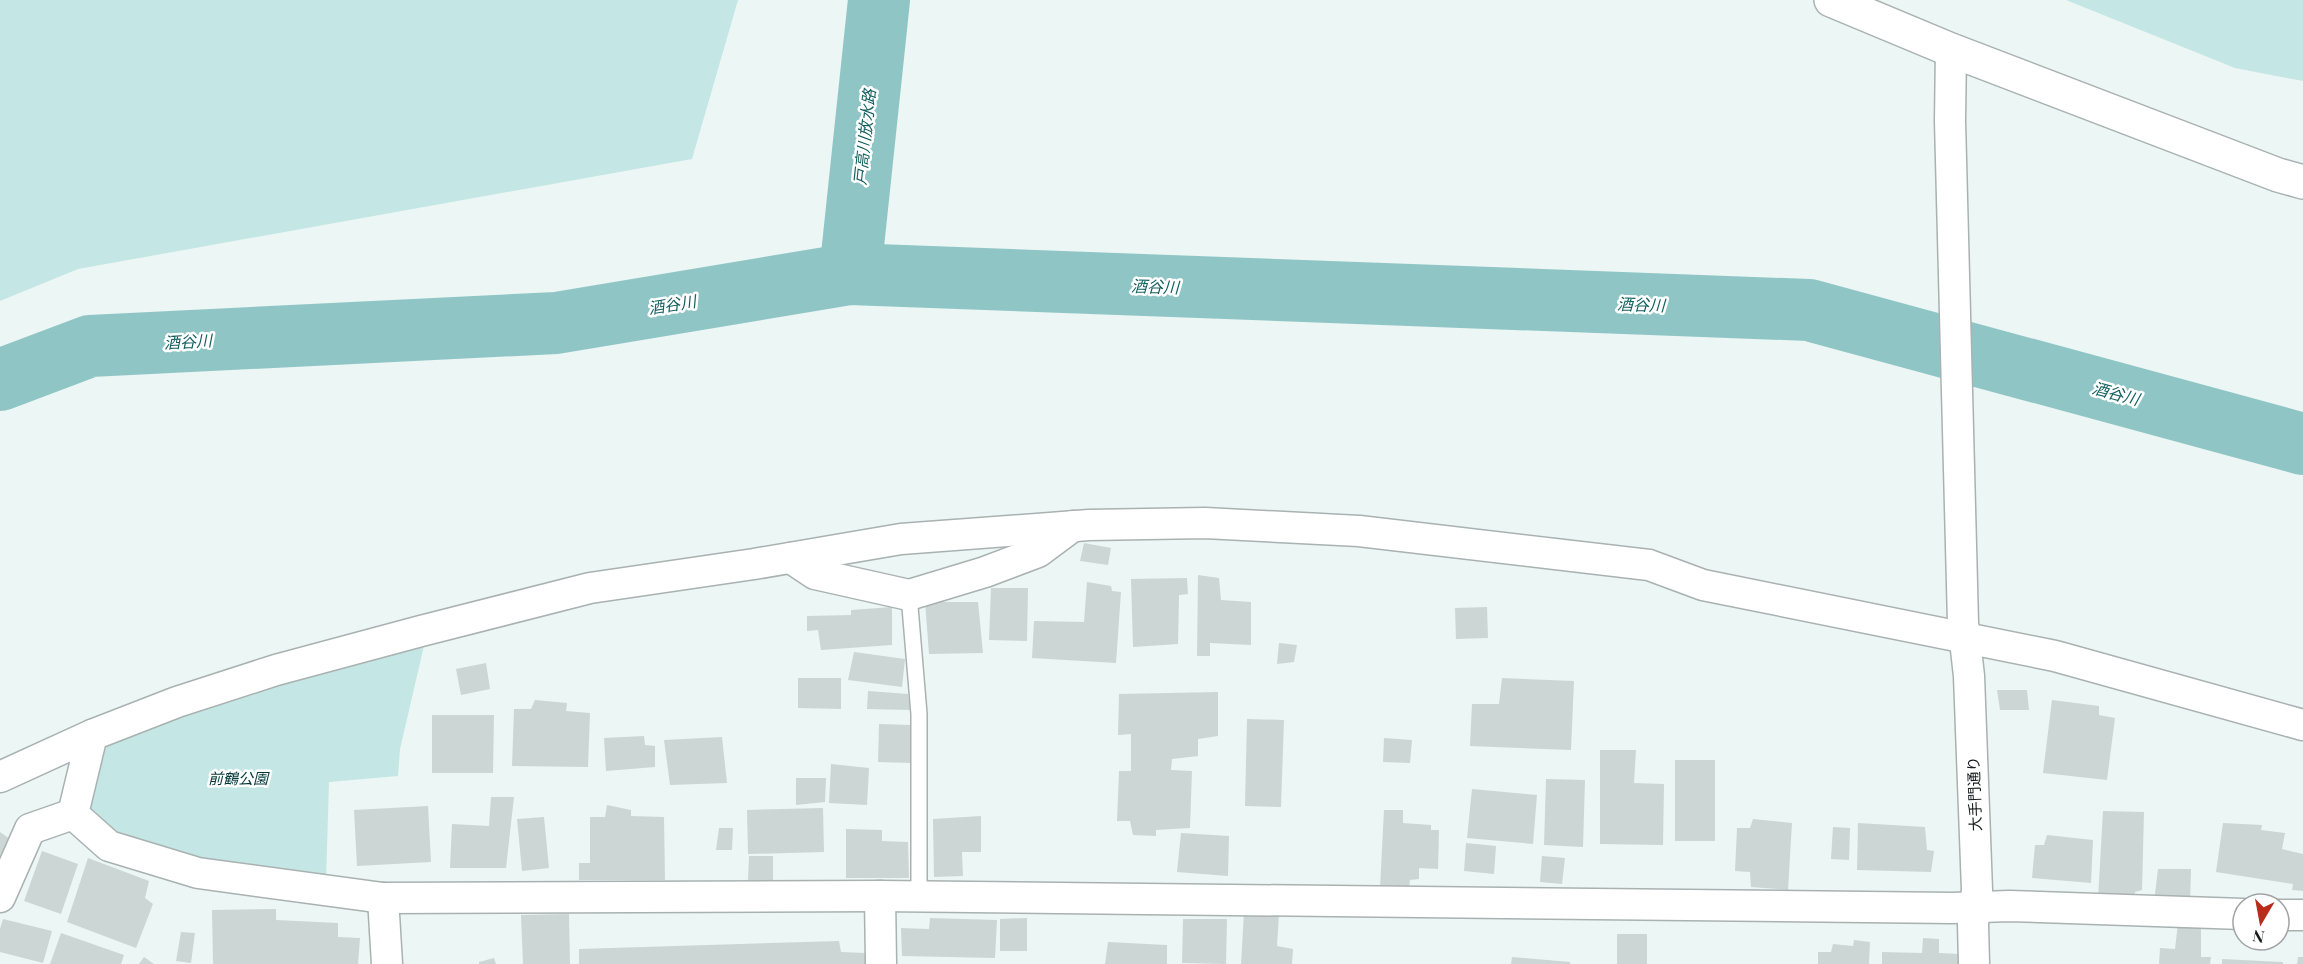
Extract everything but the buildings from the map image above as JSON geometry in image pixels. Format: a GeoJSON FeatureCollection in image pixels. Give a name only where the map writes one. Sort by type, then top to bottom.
{"type":"FeatureCollection","features":[{"type":"Feature","properties":{"kind":"street"},"geometry":{"type":"LineString","coordinates":[[1831,0],[1951,50],[2303,182]]}},
{"type":"Feature","properties":{"kind":"street","name":"大手門通り"},"geometry":{"type":"LineString","coordinates":[[1951,50],[1950,121],[1964,630],[1969,676],[1977,890],[1973,924],[1974,964]]}},
{"type":"Feature","properties":{"kind":"street"},"geometry":{"type":"LineString","coordinates":[[0,777],[93,735],[177,702],[276,670],[590,588],[901,539],[1073,526],[1205,523],[1359,531],[1649,564],[1703,585],[1964,630],[2303,725]]}},
{"type":"Feature","properties":{"kind":"street"},"geometry":{"type":"LineString","coordinates":[[791,558],[814,574],[909,595],[985,572],[1038,552],[1073,526]]}},
{"type":"Feature","properties":{"kind":"street"},"geometry":{"type":"LineString","coordinates":[[73,814],[93,735]]}},
{"type":"Feature","properties":{"kind":"street"},"geometry":{"type":"LineString","coordinates":[[0,897],[30,829],[73,814]]}},
{"type":"Feature","properties":{"kind":"street"},"geometry":{"type":"LineString","coordinates":[[73,814],[109,846],[198,873],[383,898],[880,896],[2009,906],[2231,914]]}},
{"type":"Feature","properties":{"kind":"street"},"geometry":{"type":"LineString","coordinates":[[880,896],[881,964]]}},
{"type":"Feature","properties":{"kind":"street"},"geometry":{"type":"LineString","coordinates":[[383,898],[387,964]]}},
{"type":"Feature","properties":{"kind":"lane"},"geometry":{"type":"LineString","coordinates":[[909,595],[919,714],[919,897]]}},
{"type":"Feature","properties":{"kind":"green space"},"geometry":{"type":"Polygon","coordinates":[[[0,0],[738,0],[692,159],[78,269],[0,301],[0,0]]]}},
{"type":"Feature","properties":{"kind":"green space"},"geometry":{"type":"Polygon","coordinates":[[[2066,0],[2303,0],[2303,81],[2235,68],[2066,0]]]}},
{"type":"Feature","properties":{"kind":"green space","name":"前鶴公園"},"geometry":{"type":"Polygon","coordinates":[[[426,637],[400,749],[398,776],[329,782],[326,881],[231,870],[112,840],[80,812],[92,739],[426,637]]]}},
{"type":"Feature","properties":{"kind":"waterway","name":"戸高川放水路"},"geometry":{"type":"LineString","coordinates":[[850,274],[879,0]]}},
{"type":"Feature","properties":{"kind":"waterway","name":"酒谷川"},"geometry":{"type":"LineString","coordinates":[[0,380],[90,346],[556,323],[850,274],[1809,310],[2303,444]]}}]}
